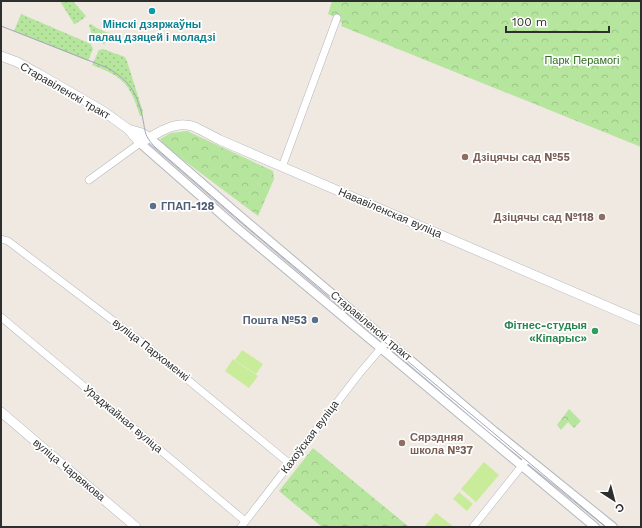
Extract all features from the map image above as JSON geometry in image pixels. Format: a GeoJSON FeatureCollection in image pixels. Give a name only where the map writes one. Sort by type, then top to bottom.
{"type":"FeatureCollection","features":[{"type":"Feature","properties":{"kind":"main road","name":"Старавіленскі тракт"},"geometry":{"type":"LineString","coordinates":[[1,56],[17,62],[103,112],[128,129],[140,143]]}},
{"type":"Feature","properties":{"kind":"main road","name":"Нававіленская вуліца"},"geometry":{"type":"LineString","coordinates":[[140,143],[170,127],[181,124],[195,127],[220,140],[282,167],[641,321]]}},
{"type":"Feature","properties":{"kind":"main road","name":"Старавіленскі тракт"},"geometry":{"type":"LineString","coordinates":[[128,129],[142,133],[150,138]]}},
{"type":"Feature","properties":{"kind":"main road","name":"вуліца Чарвякова"},"geometry":{"type":"LineString","coordinates":[[1,412],[136,527]]}},
{"type":"Feature","properties":{"kind":"street"},"geometry":{"type":"LineString","coordinates":[[282,167],[337,18]]}},
{"type":"Feature","properties":{"kind":"street","name":"Старавіленскі тракт"},"geometry":{"type":"LineString","coordinates":[[150,138],[494,431],[613,527]]}},
{"type":"Feature","properties":{"kind":"street"},"geometry":{"type":"LineString","coordinates":[[89,180],[140,143]]}},
{"type":"Feature","properties":{"kind":"street","name":"Старавіленскі тракт"},"geometry":{"type":"LineString","coordinates":[[140,143],[237,228],[595,527]]}},
{"type":"Feature","properties":{"kind":"street","name":"вуліца Пархоменкі"},"geometry":{"type":"LineString","coordinates":[[5,240],[148,347],[290,464]]}},
{"type":"Feature","properties":{"kind":"street","name":"Ураджайная вуліца"},"geometry":{"type":"LineString","coordinates":[[1,317],[243,524]]}},
{"type":"Feature","properties":{"kind":"street","name":"Кахоўская вуліца"},"geometry":{"type":"LineString","coordinates":[[243,524],[380,348],[388,340]]}},
{"type":"Feature","properties":{"kind":"street"},"geometry":{"type":"LineString","coordinates":[[474,527],[528,458]]}},
{"type":"Feature","properties":{"kind":"green space"},"geometry":{"type":"Polygon","coordinates":[[[60,1],[73,1],[86,16],[74,24],[60,1]]]}},
{"type":"Feature","properties":{"kind":"green space","name":"Парк Перамогі"},"geometry":{"type":"Polygon","coordinates":[[[332,1],[641,1],[641,147],[341,26],[342,23],[337,18],[328,14],[332,1]]]}},
{"type":"Feature","properties":{"kind":"green space"},"geometry":{"type":"Polygon","coordinates":[[[21,14],[91,44],[93,49],[88,61],[14,31],[21,14]]]}},
{"type":"Feature","properties":{"kind":"green space"},"geometry":{"type":"Polygon","coordinates":[[[91,24],[100,30],[117,36],[104,44],[93,40],[89,25],[91,24]]]}},
{"type":"Feature","properties":{"kind":"green space"},"geometry":{"type":"Polygon","coordinates":[[[103,49],[125,57],[143,112],[142,116],[140,116],[133,96],[124,83],[112,74],[92,65],[99,50],[103,49]]]}},
{"type":"Feature","properties":{"kind":"green space"},"geometry":{"type":"Polygon","coordinates":[[[187,131],[273,171],[274,179],[258,216],[166,147],[160,139],[171,133],[187,131]]]}},
{"type":"Feature","properties":{"kind":"green space"},"geometry":{"type":"Polygon","coordinates":[[[242,350],[263,364],[256,374],[235,360],[242,350]]]}},
{"type":"Feature","properties":{"kind":"green space"},"geometry":{"type":"Polygon","coordinates":[[[233,359],[258,376],[249,388],[225,371],[233,359]]]}},
{"type":"Feature","properties":{"kind":"green space"},"geometry":{"type":"Polygon","coordinates":[[[569,409],[581,421],[574,428],[568,422],[561,430],[557,425],[569,409]]]}},
{"type":"Feature","properties":{"kind":"green space"},"geometry":{"type":"Polygon","coordinates":[[[313,448],[409,527],[322,527],[279,491],[313,448]]]}},
{"type":"Feature","properties":{"kind":"green space"},"geometry":{"type":"Polygon","coordinates":[[[484,462],[499,475],[476,502],[461,489],[484,462]]]}},
{"type":"Feature","properties":{"kind":"green space"},"geometry":{"type":"Polygon","coordinates":[[[459,492],[473,504],[467,511],[453,499],[459,492]]]}},
{"type":"Feature","properties":{"kind":"green space"},"geometry":{"type":"Polygon","coordinates":[[[436,513],[454,527],[425,526],[436,513]]]}},
{"type":"Feature","properties":{"kind":"tram line"},"geometry":{"type":"LineString","coordinates":[[1,26],[108,68],[121,77],[131,87],[137,99],[147,136],[156,148],[253,232],[606,527]]}},
{"type":"Feature","properties":{"kind":"place","name":"Мінскі дзяржаўны палац дзяцей і моладзі"},"geometry":{"type":"Point","coordinates":[152,11]}},
{"type":"Feature","properties":{"kind":"place","name":"Дзіцячы сад №55"},"geometry":{"type":"Point","coordinates":[465,157]}},
{"type":"Feature","properties":{"kind":"place","name":"ГПАП-128"},"geometry":{"type":"Point","coordinates":[153,206]}},
{"type":"Feature","properties":{"kind":"place","name":"Дзіцячы сад №118"},"geometry":{"type":"Point","coordinates":[602,217]}},
{"type":"Feature","properties":{"kind":"place","name":"Пошта №53"},"geometry":{"type":"Point","coordinates":[315,320]}},
{"type":"Feature","properties":{"kind":"place","name":"Фітнес-студыя «Кіпарыс»"},"geometry":{"type":"Point","coordinates":[595,331]}},
{"type":"Feature","properties":{"kind":"place","name":"Сярэдняя школа №37"},"geometry":{"type":"Point","coordinates":[402,443]}}]}
